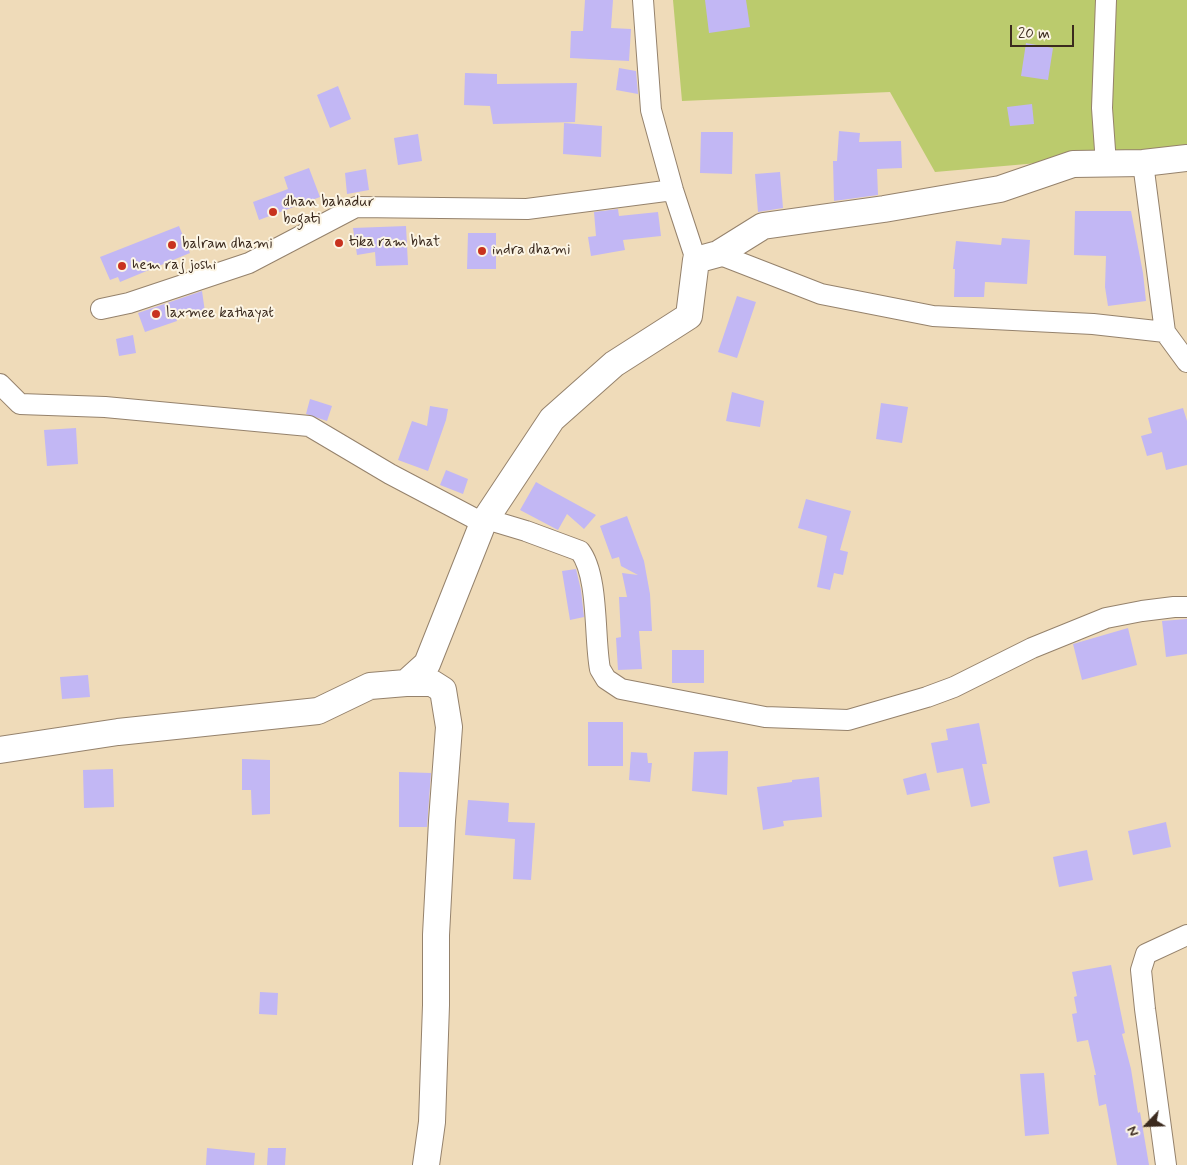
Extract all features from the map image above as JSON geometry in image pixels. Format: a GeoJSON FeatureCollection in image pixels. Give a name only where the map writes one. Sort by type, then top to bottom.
{"type":"FeatureCollection","features":[{"type":"Feature","properties":{"kind":"street"},"geometry":{"type":"LineString","coordinates":[[406,683],[427,664],[484,521],[552,419],[614,364],[689,316],[707,257],[673,190],[651,110],[643,0]]}},
{"type":"Feature","properties":{"kind":"street"},"geometry":{"type":"LineString","coordinates":[[1106,0],[1102,108],[1106,164]]}},
{"type":"Feature","properties":{"kind":"street"},"geometry":{"type":"LineString","coordinates":[[707,257],[763,226],[884,209],[990,190],[1073,164],[1143,163],[1187,158]]}},
{"type":"Feature","properties":{"kind":"street"},"geometry":{"type":"LineString","coordinates":[[1143,163],[1165,332],[1187,362]]}},
{"type":"Feature","properties":{"kind":"street"},"geometry":{"type":"LineString","coordinates":[[101,309],[129,303],[249,263],[356,207],[527,209],[673,190]]}},
{"type":"Feature","properties":{"kind":"street"},"geometry":{"type":"LineString","coordinates":[[707,257],[821,294],[933,316],[1094,324],[1165,332]]}},
{"type":"Feature","properties":{"kind":"street"},"geometry":{"type":"LineString","coordinates":[[0,384],[20,404],[105,407],[309,426],[390,474],[484,521],[526,530],[580,551],[584,556],[592,590],[600,669],[606,679],[621,689],[765,717],[848,720],[927,697],[954,687],[1032,648],[1106,618],[1166,608],[1187,607]]}},
{"type":"Feature","properties":{"kind":"street"},"geometry":{"type":"LineString","coordinates":[[0,750],[118,732],[318,711],[370,686],[432,683],[443,690],[449,727],[436,935],[432,1122],[426,1165]]}},
{"type":"Feature","properties":{"kind":"street"},"geometry":{"type":"LineString","coordinates":[[1166,1165],[1141,970],[1146,954],[1187,935]]}},
{"type":"Feature","properties":{"kind":"green space"},"geometry":{"type":"Polygon","coordinates":[[[673,0],[1187,0],[1187,150],[935,172],[890,92],[682,101],[673,0]]]}},
{"type":"Feature","properties":{"kind":"building"},"geometry":{"type":"Polygon","coordinates":[[[585,0],[613,0],[611,28],[631,29],[629,61],[570,58],[571,31],[583,31],[585,0]]]}},
{"type":"Feature","properties":{"kind":"building"},"geometry":{"type":"Polygon","coordinates":[[[705,0],[746,0],[750,27],[709,33],[705,0]]]}},
{"type":"Feature","properties":{"kind":"building"},"geometry":{"type":"Polygon","coordinates":[[[1026,43],[1053,48],[1048,80],[1021,76],[1026,43]]]}},
{"type":"Feature","properties":{"kind":"building"},"geometry":{"type":"Polygon","coordinates":[[[619,68],[636,71],[638,94],[616,90],[619,68]]]}},
{"type":"Feature","properties":{"kind":"building"},"geometry":{"type":"Polygon","coordinates":[[[465,73],[497,74],[497,84],[577,83],[575,122],[493,124],[490,106],[464,105],[465,73]]]}},
{"type":"Feature","properties":{"kind":"building"},"geometry":{"type":"Polygon","coordinates":[[[338,86],[351,119],[330,128],[317,95],[338,86]]]}},
{"type":"Feature","properties":{"kind":"building"},"geometry":{"type":"Polygon","coordinates":[[[1032,104],[1034,124],[1010,126],[1007,107],[1032,104]]]}},
{"type":"Feature","properties":{"kind":"building"},"geometry":{"type":"Polygon","coordinates":[[[564,123],[602,126],[601,157],[563,154],[564,123]]]}},
{"type":"Feature","properties":{"kind":"building"},"geometry":{"type":"Polygon","coordinates":[[[839,131],[860,133],[859,142],[901,141],[902,168],[877,169],[878,195],[834,201],[833,161],[837,161],[839,131]]]}},
{"type":"Feature","properties":{"kind":"building"},"geometry":{"type":"Polygon","coordinates":[[[701,132],[733,132],[732,174],[700,173],[701,132]]]}},
{"type":"Feature","properties":{"kind":"building"},"geometry":{"type":"Polygon","coordinates":[[[418,134],[422,161],[398,165],[394,138],[418,134]]]}},
{"type":"Feature","properties":{"kind":"building"},"geometry":{"type":"Polygon","coordinates":[[[309,168],[320,197],[259,220],[253,202],[288,189],[284,177],[309,168]]]}},
{"type":"Feature","properties":{"kind":"building"},"geometry":{"type":"Polygon","coordinates":[[[366,169],[369,190],[347,194],[345,173],[366,169]]]}},
{"type":"Feature","properties":{"kind":"building"},"geometry":{"type":"Polygon","coordinates":[[[780,172],[783,208],[758,212],[755,174],[780,172]]]}},
{"type":"Feature","properties":{"kind":"building"},"geometry":{"type":"Polygon","coordinates":[[[618,209],[619,216],[658,212],[661,236],[623,240],[625,250],[591,256],[588,237],[596,236],[594,212],[618,209]]]}},
{"type":"Feature","properties":{"kind":"building"},"geometry":{"type":"Polygon","coordinates":[[[1075,211],[1131,211],[1143,273],[1146,301],[1108,306],[1105,287],[1106,256],[1074,255],[1075,211]]]}},
{"type":"Feature","properties":{"kind":"building"},"geometry":{"type":"Polygon","coordinates":[[[179,226],[190,253],[120,282],[118,277],[110,280],[100,257],[179,226]]]}},
{"type":"Feature","properties":{"kind":"building"},"geometry":{"type":"Polygon","coordinates":[[[406,226],[408,265],[376,266],[375,252],[357,255],[353,228],[406,226]]]}},
{"type":"Feature","properties":{"kind":"building","name":"indra dhami"},"geometry":{"type":"Polygon","coordinates":[[[468,233],[496,233],[496,269],[467,269],[468,233]]]}},
{"type":"Feature","properties":{"kind":"building"},"geometry":{"type":"Polygon","coordinates":[[[1002,238],[1030,240],[1027,284],[985,282],[984,297],[954,297],[955,269],[953,269],[956,241],[1001,245],[1002,238]]]}},
{"type":"Feature","properties":{"kind":"building"},"geometry":{"type":"Polygon","coordinates":[[[202,291],[205,312],[176,317],[177,321],[145,332],[138,313],[202,291]]]}},
{"type":"Feature","properties":{"kind":"building"},"geometry":{"type":"Polygon","coordinates":[[[737,296],[756,302],[737,358],[718,352],[737,296]]]}},
{"type":"Feature","properties":{"kind":"building"},"geometry":{"type":"Polygon","coordinates":[[[133,335],[136,353],[119,356],[116,339],[133,335]]]}},
{"type":"Feature","properties":{"kind":"building"},"geometry":{"type":"Polygon","coordinates":[[[732,392],[764,401],[760,427],[726,421],[732,392]]]}},
{"type":"Feature","properties":{"kind":"building"},"geometry":{"type":"Polygon","coordinates":[[[310,399],[332,406],[327,421],[306,414],[310,399]]]}},
{"type":"Feature","properties":{"kind":"building"},"geometry":{"type":"Polygon","coordinates":[[[881,403],[908,407],[902,443],[876,439],[881,403]]]}},
{"type":"Feature","properties":{"kind":"building"},"geometry":{"type":"Polygon","coordinates":[[[430,406],[448,409],[428,471],[398,460],[412,421],[427,426],[430,406]]]}},
{"type":"Feature","properties":{"kind":"building"},"geometry":{"type":"Polygon","coordinates":[[[1183,408],[1187,421],[1187,465],[1166,470],[1162,452],[1147,456],[1141,436],[1152,433],[1148,418],[1183,408]]]}},
{"type":"Feature","properties":{"kind":"building"},"geometry":{"type":"Polygon","coordinates":[[[76,428],[78,464],[47,466],[44,430],[76,428]]]}},
{"type":"Feature","properties":{"kind":"building"},"geometry":{"type":"Polygon","coordinates":[[[446,470],[468,479],[463,494],[440,485],[446,470]]]}},
{"type":"Feature","properties":{"kind":"building"},"geometry":{"type":"Polygon","coordinates":[[[536,482],[596,515],[584,529],[567,514],[558,530],[520,510],[536,482]]]}},
{"type":"Feature","properties":{"kind":"building"},"geometry":{"type":"Polygon","coordinates":[[[806,499],[851,511],[840,550],[848,552],[843,575],[834,573],[830,590],[817,587],[827,536],[798,528],[806,499]]]}},
{"type":"Feature","properties":{"kind":"building"},"geometry":{"type":"Polygon","coordinates":[[[627,516],[644,561],[650,594],[652,631],[639,631],[642,669],[618,670],[616,638],[621,637],[619,597],[627,597],[622,573],[638,575],[621,566],[619,557],[612,559],[600,526],[627,516]]]}},
{"type":"Feature","properties":{"kind":"building"},"geometry":{"type":"Polygon","coordinates":[[[576,569],[584,617],[570,620],[562,571],[576,569]]]}},
{"type":"Feature","properties":{"kind":"building"},"geometry":{"type":"Polygon","coordinates":[[[1187,619],[1187,654],[1166,657],[1162,621],[1187,619]]]}},
{"type":"Feature","properties":{"kind":"building"},"geometry":{"type":"Polygon","coordinates":[[[1128,628],[1137,665],[1082,680],[1073,644],[1128,628]]]}},
{"type":"Feature","properties":{"kind":"building"},"geometry":{"type":"Polygon","coordinates":[[[672,650],[704,650],[704,683],[672,683],[672,650]]]}},
{"type":"Feature","properties":{"kind":"building"},"geometry":{"type":"Polygon","coordinates":[[[88,675],[90,697],[62,699],[60,677],[88,675]]]}},
{"type":"Feature","properties":{"kind":"building"},"geometry":{"type":"Polygon","coordinates":[[[588,722],[623,722],[623,766],[588,766],[588,722]]]}},
{"type":"Feature","properties":{"kind":"building"},"geometry":{"type":"Polygon","coordinates":[[[979,723],[987,764],[982,764],[990,803],[971,807],[963,768],[937,773],[931,743],[948,740],[946,729],[979,723]]]}},
{"type":"Feature","properties":{"kind":"building"},"geometry":{"type":"Polygon","coordinates":[[[728,751],[727,795],[692,791],[694,752],[728,751]]]}},
{"type":"Feature","properties":{"kind":"building"},"geometry":{"type":"Polygon","coordinates":[[[631,752],[647,753],[648,763],[652,763],[650,782],[629,780],[631,752]]]}},
{"type":"Feature","properties":{"kind":"building"},"geometry":{"type":"Polygon","coordinates":[[[242,759],[270,760],[270,814],[252,815],[251,790],[242,790],[242,759]]]}},
{"type":"Feature","properties":{"kind":"building"},"geometry":{"type":"Polygon","coordinates":[[[113,769],[114,807],[84,808],[83,770],[113,769]]]}},
{"type":"Feature","properties":{"kind":"building"},"geometry":{"type":"Polygon","coordinates":[[[399,772],[431,773],[427,827],[399,827],[399,772]]]}},
{"type":"Feature","properties":{"kind":"building"},"geometry":{"type":"Polygon","coordinates":[[[926,773],[930,790],[907,795],[903,779],[926,773]]]}},
{"type":"Feature","properties":{"kind":"building"},"geometry":{"type":"Polygon","coordinates":[[[819,777],[822,817],[783,821],[784,826],[763,830],[757,787],[819,777]]]}},
{"type":"Feature","properties":{"kind":"building"},"geometry":{"type":"Polygon","coordinates":[[[468,800],[509,803],[508,822],[535,823],[531,880],[513,879],[515,839],[465,835],[468,800]]]}},
{"type":"Feature","properties":{"kind":"building"},"geometry":{"type":"Polygon","coordinates":[[[1166,822],[1171,847],[1133,855],[1128,831],[1166,822]]]}},
{"type":"Feature","properties":{"kind":"building"},"geometry":{"type":"Polygon","coordinates":[[[1087,850],[1093,880],[1059,887],[1053,857],[1087,850]]]}},
{"type":"Feature","properties":{"kind":"building"},"geometry":{"type":"Polygon","coordinates":[[[1111,965],[1125,1033],[1122,1034],[1131,1069],[1138,1113],[1140,1112],[1149,1165],[1117,1165],[1106,1104],[1099,1106],[1094,1075],[1096,1075],[1088,1040],[1077,1042],[1072,1014],[1077,1013],[1074,997],[1077,996],[1072,972],[1111,965]]]}},
{"type":"Feature","properties":{"kind":"building"},"geometry":{"type":"Polygon","coordinates":[[[260,992],[278,993],[277,1015],[259,1014],[260,992]]]}},
{"type":"Feature","properties":{"kind":"building"},"geometry":{"type":"Polygon","coordinates":[[[1044,1073],[1049,1134],[1025,1136],[1020,1074],[1044,1073]]]}},
{"type":"Feature","properties":{"kind":"building"},"geometry":{"type":"Polygon","coordinates":[[[207,1148],[255,1153],[254,1165],[206,1165],[207,1148]]]}},
{"type":"Feature","properties":{"kind":"building"},"geometry":{"type":"Polygon","coordinates":[[[268,1148],[286,1148],[285,1165],[267,1165],[268,1148]]]}},
{"type":"Feature","properties":{"kind":"place","name":"dhan bahadur bogati"},"geometry":{"type":"Point","coordinates":[273,212]}},
{"type":"Feature","properties":{"kind":"place","name":"tika ram bhat"},"geometry":{"type":"Point","coordinates":[339,243]}},
{"type":"Feature","properties":{"kind":"place","name":"balram dhami"},"geometry":{"type":"Point","coordinates":[172,245]}},
{"type":"Feature","properties":{"kind":"place","name":"indra dhami"},"geometry":{"type":"Point","coordinates":[482,251]}},
{"type":"Feature","properties":{"kind":"place","name":"hem raj joshi"},"geometry":{"type":"Point","coordinates":[122,266]}},
{"type":"Feature","properties":{"kind":"place","name":"laxmee kathayat"},"geometry":{"type":"Point","coordinates":[156,314]}}]}
